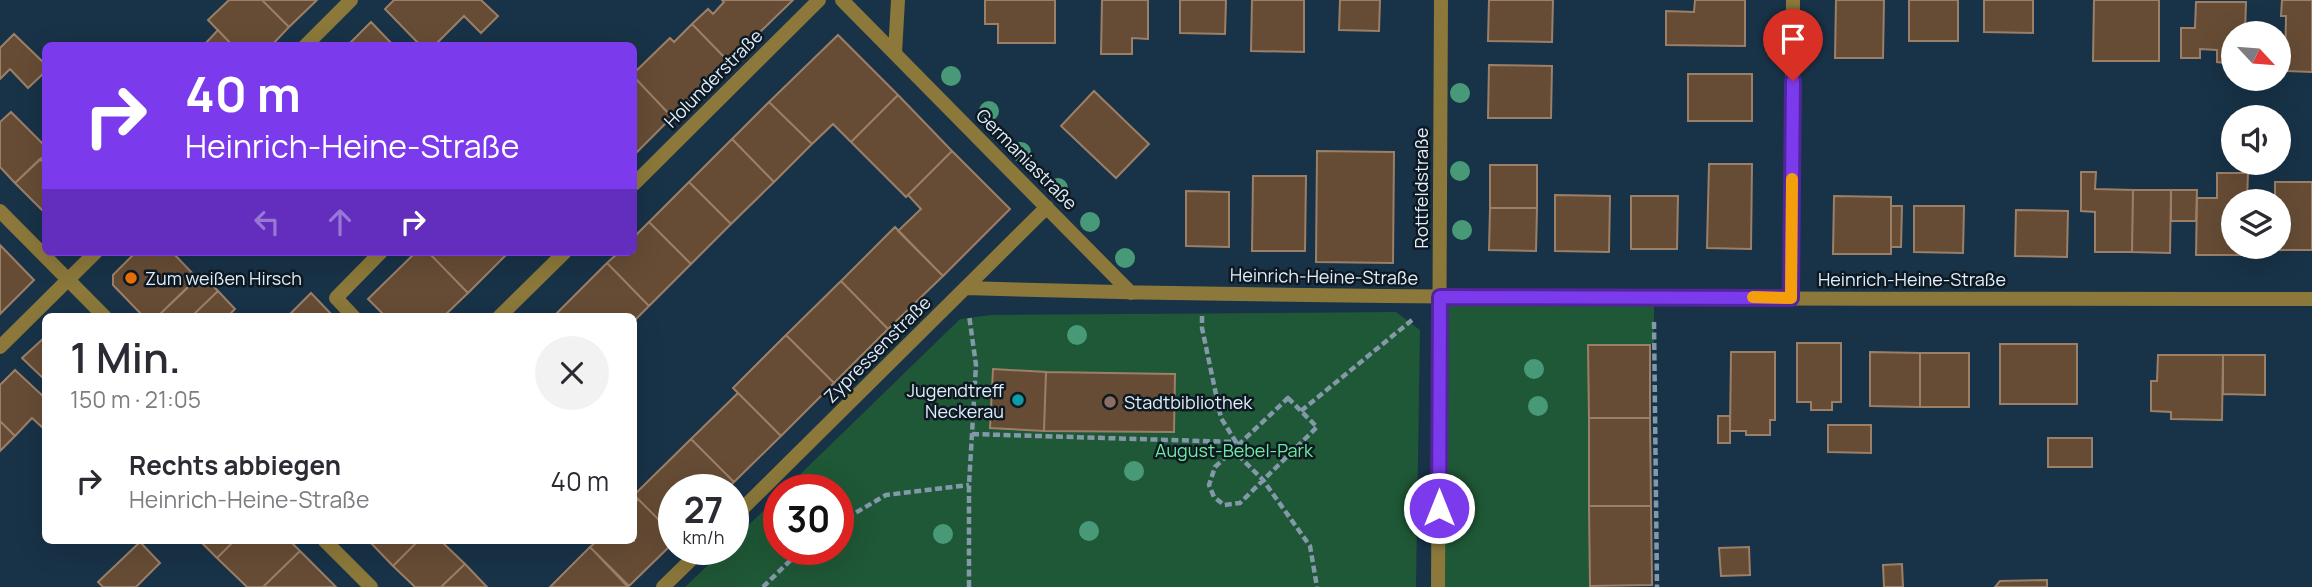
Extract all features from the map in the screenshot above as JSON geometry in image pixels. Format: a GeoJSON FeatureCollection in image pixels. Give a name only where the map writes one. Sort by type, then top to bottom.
{"type":"FeatureCollection","features":[{"type":"Feature","properties":{"kind":"street"},"geometry":{"type":"LineString","coordinates":[[309,42],[351,0]]}},
{"type":"Feature","properties":{"kind":"street","name":"Holunderstraße"},"geometry":{"type":"LineString","coordinates":[[637,181],[819,0]]}},
{"type":"Feature","properties":{"kind":"street","name":"Germaniastraße"},"geometry":{"type":"LineString","coordinates":[[842,0],[1131,293]]}},
{"type":"Feature","properties":{"kind":"street"},"geometry":{"type":"LineString","coordinates":[[895,53],[898,0]]}},
{"type":"Feature","properties":{"kind":"street","name":"Rottfeldstraße"},"geometry":{"type":"LineString","coordinates":[[1438,587],[1441,0]]}},
{"type":"Feature","properties":{"kind":"street"},"geometry":{"type":"LineString","coordinates":[[1791,298],[1793,0]]}},
{"type":"Feature","properties":{"kind":"street","name":"Zypressenstraße"},"geometry":{"type":"LineString","coordinates":[[749,502],[1047,208]]}},
{"type":"Feature","properties":{"kind":"street"},"geometry":{"type":"LineString","coordinates":[[0,211],[42,254]]}},
{"type":"Feature","properties":{"kind":"street"},"geometry":{"type":"LineString","coordinates":[[44,256],[100,313]]}},
{"type":"Feature","properties":{"kind":"street"},"geometry":{"type":"LineString","coordinates":[[0,347],[92,256]]}},
{"type":"Feature","properties":{"kind":"street"},"geometry":{"type":"LineString","coordinates":[[350,313],[336,298],[378,256]]}},
{"type":"Feature","properties":{"kind":"street"},"geometry":{"type":"LineString","coordinates":[[503,313],[561,256]]}},
{"type":"Feature","properties":{"kind":"street","name":"Heinrich-Heine-Straße"},"geometry":{"type":"LineString","coordinates":[[965,288],[1440,297],[2312,299]]}},
{"type":"Feature","properties":{"kind":"street"},"geometry":{"type":"LineString","coordinates":[[329,544],[365,585]]}},
{"type":"Feature","properties":{"kind":"street"},"geometry":{"type":"LineString","coordinates":[[663,587],[686,565]]}},
{"type":"Feature","properties":{"kind":"path"},"geometry":{"type":"LineString","coordinates":[[965,288],[976,365],[969,485],[969,587]]}},
{"type":"Feature","properties":{"kind":"path"},"geometry":{"type":"LineString","coordinates":[[1203,294],[1202,328],[1221,418],[1236,442],[1234,451]]}},
{"type":"Feature","properties":{"kind":"path"},"geometry":{"type":"LineString","coordinates":[[1301,411],[1440,297]]}},
{"type":"Feature","properties":{"kind":"path"},"geometry":{"type":"LineString","coordinates":[[1654,297],[1657,587]]}},
{"type":"Feature","properties":{"kind":"path"},"geometry":{"type":"LineString","coordinates":[[1288,398],[1301,411],[1317,427],[1240,503],[1224,505],[1214,496],[1209,485],[1215,467],[1288,398]]}},
{"type":"Feature","properties":{"kind":"path"},"geometry":{"type":"LineString","coordinates":[[972,434],[1236,442]]}},
{"type":"Feature","properties":{"kind":"path"},"geometry":{"type":"LineString","coordinates":[[1234,451],[1263,480],[1310,546],[1317,587]]}},
{"type":"Feature","properties":{"kind":"path"},"geometry":{"type":"LineString","coordinates":[[854,514],[886,495],[969,485]]}},
{"type":"Feature","properties":{"kind":"path"},"geometry":{"type":"LineString","coordinates":[[763,587],[786,565]]}},
{"type":"Feature","properties":{"kind":"green space"},"geometry":{"type":"Polygon","coordinates":[[[1440,297],[1654,297],[1654,344],[1588,345],[1590,587],[1438,587],[1440,297]]]}},
{"type":"Feature","properties":{"kind":"green space","name":"August-Bebel-Park"},"geometry":{"type":"Polygon","coordinates":[[[1396,312],[1420,330],[1416,587],[685,587],[708,565],[749,565],[749,525],[763,511],[763,565],[854,565],[854,474],[800,474],[960,319],[991,315],[1396,312]]]}},
{"type":"Feature","properties":{"kind":"building"},"geometry":{"type":"Polygon","coordinates":[[[229,0],[262,0],[289,27],[275,42],[229,42],[208,20],[229,0]]]}},
{"type":"Feature","properties":{"kind":"building"},"geometry":{"type":"Polygon","coordinates":[[[262,0],[317,0],[289,27],[262,0]]]}},
{"type":"Feature","properties":{"kind":"building"},"geometry":{"type":"Polygon","coordinates":[[[394,0],[481,0],[498,16],[481,33],[464,16],[438,42],[417,42],[385,9],[394,0]]]}},
{"type":"Feature","properties":{"kind":"building"},"geometry":{"type":"Polygon","coordinates":[[[722,0],[793,0],[729,62],[692,24],[708,9],[713,14],[724,2],[722,0]]]}},
{"type":"Feature","properties":{"kind":"building"},"geometry":{"type":"Polygon","coordinates":[[[985,0],[1055,0],[1055,43],[998,43],[998,24],[985,24],[985,0]]]}},
{"type":"Feature","properties":{"kind":"building"},"geometry":{"type":"Polygon","coordinates":[[[1102,0],[1148,0],[1148,39],[1132,38],[1132,54],[1101,54],[1102,0]]]}},
{"type":"Feature","properties":{"kind":"building"},"geometry":{"type":"Polygon","coordinates":[[[1180,0],[1226,0],[1225,34],[1180,33],[1180,0]]]}},
{"type":"Feature","properties":{"kind":"building"},"geometry":{"type":"Polygon","coordinates":[[[1252,0],[1304,0],[1304,52],[1251,51],[1252,0]]]}},
{"type":"Feature","properties":{"kind":"building"},"geometry":{"type":"Polygon","coordinates":[[[1340,0],[1380,0],[1379,31],[1339,30],[1340,0]]]}},
{"type":"Feature","properties":{"kind":"building"},"geometry":{"type":"Polygon","coordinates":[[[1489,0],[1553,0],[1552,42],[1488,41],[1489,0]]]}},
{"type":"Feature","properties":{"kind":"building"},"geometry":{"type":"Polygon","coordinates":[[[1695,0],[1745,0],[1745,46],[1666,45],[1666,11],[1694,12],[1695,0]]]}},
{"type":"Feature","properties":{"kind":"building"},"geometry":{"type":"Polygon","coordinates":[[[1836,0],[1884,0],[1883,58],[1835,58],[1836,0]]]}},
{"type":"Feature","properties":{"kind":"building"},"geometry":{"type":"Polygon","coordinates":[[[1909,0],[1958,0],[1958,41],[1909,41],[1909,0]]]}},
{"type":"Feature","properties":{"kind":"building"},"geometry":{"type":"Polygon","coordinates":[[[1984,0],[2033,0],[2033,33],[1984,32],[1984,0]]]}},
{"type":"Feature","properties":{"kind":"building"},"geometry":{"type":"Polygon","coordinates":[[[2094,0],[2159,0],[2159,61],[2093,61],[2094,0]]]}},
{"type":"Feature","properties":{"kind":"building"},"geometry":{"type":"Polygon","coordinates":[[[2282,0],[2312,0],[2312,72],[2291,71],[2291,21],[2286,21],[2286,16],[2281,16],[2282,0]]]}},
{"type":"Feature","properties":{"kind":"building"},"geometry":{"type":"Polygon","coordinates":[[[2196,2],[2246,2],[2245,21],[2221,21],[2221,62],[2217,62],[2217,50],[2200,49],[2200,58],[2181,58],[2181,28],[2195,28],[2196,2]]]}},
{"type":"Feature","properties":{"kind":"building"},"geometry":{"type":"Polygon","coordinates":[[[371,22],[390,42],[351,42],[371,22]]]}},
{"type":"Feature","properties":{"kind":"building"},"geometry":{"type":"Polygon","coordinates":[[[692,24],[729,62],[672,117],[637,80],[637,70],[670,38],[674,42],[692,24]]]}},
{"type":"Feature","properties":{"kind":"building"},"geometry":{"type":"Polygon","coordinates":[[[218,30],[229,42],[207,42],[218,30]]]}},
{"type":"Feature","properties":{"kind":"building"},"geometry":{"type":"Polygon","coordinates":[[[14,34],[42,61],[42,75],[28,88],[10,69],[0,79],[0,48],[14,34]]]}},
{"type":"Feature","properties":{"kind":"building"},"geometry":{"type":"Polygon","coordinates":[[[838,35],[898,95],[851,142],[833,124],[812,144],[769,102],[838,35]]]}},
{"type":"Feature","properties":{"kind":"building"},"geometry":{"type":"Polygon","coordinates":[[[1489,65],[1552,66],[1551,118],[1488,118],[1489,65]]]}},
{"type":"Feature","properties":{"kind":"building"},"geometry":{"type":"Polygon","coordinates":[[[1688,74],[1752,74],[1752,121],[1688,121],[1688,74]]]}},
{"type":"Feature","properties":{"kind":"building"},"geometry":{"type":"Polygon","coordinates":[[[637,80],[672,117],[637,152],[637,80]]]}},
{"type":"Feature","properties":{"kind":"building"},"geometry":{"type":"Polygon","coordinates":[[[1094,91],[1149,144],[1116,178],[1061,126],[1094,91]]]}},
{"type":"Feature","properties":{"kind":"building"},"geometry":{"type":"Polygon","coordinates":[[[898,95],[952,151],[906,197],[851,142],[898,95]]]}},
{"type":"Feature","properties":{"kind":"building"},"geometry":{"type":"Polygon","coordinates":[[[769,102],[812,144],[774,182],[732,139],[769,102]]]}},
{"type":"Feature","properties":{"kind":"building"},"geometry":{"type":"Polygon","coordinates":[[[11,112],[42,143],[42,158],[15,183],[0,167],[0,122],[11,112]]]}},
{"type":"Feature","properties":{"kind":"building"},"geometry":{"type":"Polygon","coordinates":[[[732,139],[774,182],[731,224],[689,182],[732,139]]]}},
{"type":"Feature","properties":{"kind":"building"},"geometry":{"type":"Polygon","coordinates":[[[952,151],[1010,209],[943,276],[898,231],[921,209],[908,195],[952,151]]]}},
{"type":"Feature","properties":{"kind":"building"},"geometry":{"type":"Polygon","coordinates":[[[1317,151],[1394,152],[1393,263],[1316,262],[1317,151]]]}},
{"type":"Feature","properties":{"kind":"building"},"geometry":{"type":"Polygon","coordinates":[[[40,159],[42,161],[42,210],[15,183],[40,159]]]}},
{"type":"Feature","properties":{"kind":"building"},"geometry":{"type":"Polygon","coordinates":[[[1709,164],[1752,164],[1751,249],[1707,248],[1709,164]]]}},
{"type":"Feature","properties":{"kind":"building"},"geometry":{"type":"Polygon","coordinates":[[[1490,165],[1537,165],[1537,208],[1490,208],[1490,165]]]}},
{"type":"Feature","properties":{"kind":"building"},"geometry":{"type":"Polygon","coordinates":[[[2081,172],[2096,172],[2095,189],[2133,190],[2132,252],[2095,252],[2095,212],[2081,211],[2081,172]]]}},
{"type":"Feature","properties":{"kind":"building"},"geometry":{"type":"Polygon","coordinates":[[[2217,173],[2248,175],[2247,189],[2221,189],[2221,255],[2196,255],[2197,198],[2217,198],[2217,173]]]}},
{"type":"Feature","properties":{"kind":"building"},"geometry":{"type":"Polygon","coordinates":[[[1253,176],[1306,176],[1305,251],[1252,251],[1253,176]]]}},
{"type":"Feature","properties":{"kind":"building"},"geometry":{"type":"Polygon","coordinates":[[[689,182],[731,224],[691,264],[649,222],[689,182]]]}},
{"type":"Feature","properties":{"kind":"building"},"geometry":{"type":"Polygon","coordinates":[[[2275,182],[2312,182],[2312,250],[2291,250],[2291,189],[2275,189],[2275,182]]]}},
{"type":"Feature","properties":{"kind":"building"},"geometry":{"type":"Polygon","coordinates":[[[2133,190],[2171,190],[2170,253],[2132,252],[2133,190]]]}},
{"type":"Feature","properties":{"kind":"building"},"geometry":{"type":"Polygon","coordinates":[[[2171,190],[2197,190],[2196,221],[2171,221],[2171,190]]]}},
{"type":"Feature","properties":{"kind":"building"},"geometry":{"type":"Polygon","coordinates":[[[1186,191],[1229,192],[1229,247],[1186,246],[1186,191]]]}},
{"type":"Feature","properties":{"kind":"building"},"geometry":{"type":"Polygon","coordinates":[[[1555,195],[1610,196],[1609,252],[1555,251],[1555,195]]]}},
{"type":"Feature","properties":{"kind":"building"},"geometry":{"type":"Polygon","coordinates":[[[1631,196],[1678,196],[1677,249],[1631,249],[1631,196]]]}},
{"type":"Feature","properties":{"kind":"building"},"geometry":{"type":"Polygon","coordinates":[[[1834,196],[1891,197],[1891,254],[1833,254],[1834,196]]]}},
{"type":"Feature","properties":{"kind":"building"},"geometry":{"type":"Polygon","coordinates":[[[1891,206],[1902,206],[1901,247],[1891,247],[1891,206]]]}},
{"type":"Feature","properties":{"kind":"building"},"geometry":{"type":"Polygon","coordinates":[[[1914,206],[1964,206],[1963,253],[1914,252],[1914,206]]]}},
{"type":"Feature","properties":{"kind":"building"},"geometry":{"type":"Polygon","coordinates":[[[1490,208],[1537,208],[1536,251],[1489,250],[1490,208]]]}},
{"type":"Feature","properties":{"kind":"building"},"geometry":{"type":"Polygon","coordinates":[[[2016,210],[2068,211],[2067,257],[2015,256],[2016,210]]]}},
{"type":"Feature","properties":{"kind":"building"},"geometry":{"type":"Polygon","coordinates":[[[649,222],[691,264],[649,306],[607,263],[615,256],[637,256],[637,234],[649,222]]]}},
{"type":"Feature","properties":{"kind":"building"},"geometry":{"type":"Polygon","coordinates":[[[895,227],[943,276],[888,329],[841,281],[895,227]]]}},
{"type":"Feature","properties":{"kind":"building"},"geometry":{"type":"Polygon","coordinates":[[[0,245],[34,280],[0,314],[0,245]]]}},
{"type":"Feature","properties":{"kind":"building"},"geometry":{"type":"Polygon","coordinates":[[[132,256],[176,256],[197,278],[161,313],[140,313],[113,285],[113,275],[132,256]]]}},
{"type":"Feature","properties":{"kind":"building"},"geometry":{"type":"Polygon","coordinates":[[[412,256],[432,256],[468,293],[447,313],[382,313],[368,299],[412,256]]]}},
{"type":"Feature","properties":{"kind":"building"},"geometry":{"type":"Polygon","coordinates":[[[432,256],[505,256],[468,293],[432,256]]]}},
{"type":"Feature","properties":{"kind":"building"},"geometry":{"type":"Polygon","coordinates":[[[607,263],[649,306],[637,318],[637,313],[557,313],[607,263]]]}},
{"type":"Feature","properties":{"kind":"building"},"geometry":{"type":"Polygon","coordinates":[[[202,274],[218,291],[195,313],[161,313],[202,274]]]}},
{"type":"Feature","properties":{"kind":"building"},"geometry":{"type":"Polygon","coordinates":[[[841,281],[888,329],[834,383],[786,335],[841,281]]]}},
{"type":"Feature","properties":{"kind":"building"},"geometry":{"type":"Polygon","coordinates":[[[218,291],[235,309],[231,313],[195,313],[218,291]]]}},
{"type":"Feature","properties":{"kind":"building"},"geometry":{"type":"Polygon","coordinates":[[[311,293],[330,313],[291,313],[311,293]]]}},
{"type":"Feature","properties":{"kind":"building"},"geometry":{"type":"Polygon","coordinates":[[[786,335],[834,383],[781,436],[733,388],[786,335]]]}},
{"type":"Feature","properties":{"kind":"building"},"geometry":{"type":"Polygon","coordinates":[[[42,340],[42,377],[22,358],[42,340]]]}},
{"type":"Feature","properties":{"kind":"building"},"geometry":{"type":"Polygon","coordinates":[[[1797,343],[1841,343],[1841,402],[1832,402],[1832,410],[1811,410],[1811,402],[1797,402],[1797,343]]]}},
{"type":"Feature","properties":{"kind":"building"},"geometry":{"type":"Polygon","coordinates":[[[2000,344],[2077,344],[2077,404],[2000,404],[2000,344]]]}},
{"type":"Feature","properties":{"kind":"building"},"geometry":{"type":"Polygon","coordinates":[[[1588,345],[1650,345],[1650,418],[1589,418],[1588,345]]]}},
{"type":"Feature","properties":{"kind":"building"},"geometry":{"type":"Polygon","coordinates":[[[1731,352],[1775,352],[1775,420],[1770,420],[1770,435],[1746,435],[1746,431],[1730,431],[1731,352]]]}},
{"type":"Feature","properties":{"kind":"building"},"geometry":{"type":"Polygon","coordinates":[[[1870,352],[1920,353],[1920,407],[1870,406],[1870,352]]]}},
{"type":"Feature","properties":{"kind":"building"},"geometry":{"type":"Polygon","coordinates":[[[1920,353],[1969,353],[1969,407],[1920,407],[1920,353]]]}},
{"type":"Feature","properties":{"kind":"building"},"geometry":{"type":"Polygon","coordinates":[[[2158,355],[2223,355],[2222,420],[2171,419],[2171,412],[2151,411],[2151,381],[2157,381],[2158,355]]]}},
{"type":"Feature","properties":{"kind":"building"},"geometry":{"type":"Polygon","coordinates":[[[2223,355],[2265,355],[2265,395],[2223,394],[2223,355]]]}},
{"type":"Feature","properties":{"kind":"building","name":"Jugendtreff Neckerau"},"geometry":{"type":"Polygon","coordinates":[[[993,369],[1046,372],[1044,431],[990,428],[993,369]]]}},
{"type":"Feature","properties":{"kind":"building"},"geometry":{"type":"Polygon","coordinates":[[[15,370],[42,395],[42,427],[32,418],[15,436],[0,421],[0,385],[15,370]]]}},
{"type":"Feature","properties":{"kind":"building","name":"Stadtbibliothek"},"geometry":{"type":"Polygon","coordinates":[[[1046,372],[1175,374],[1174,432],[1044,431],[1046,372]]]}},
{"type":"Feature","properties":{"kind":"building"},"geometry":{"type":"Polygon","coordinates":[[[738,393],[781,436],[742,474],[726,474],[691,439],[738,393]]]}},
{"type":"Feature","properties":{"kind":"building"},"geometry":{"type":"Polygon","coordinates":[[[1718,416],[1730,416],[1730,443],[1718,443],[1718,416]]]}},
{"type":"Feature","properties":{"kind":"building"},"geometry":{"type":"Polygon","coordinates":[[[1589,418],[1650,418],[1651,506],[1589,506],[1589,418]]]}},
{"type":"Feature","properties":{"kind":"building"},"geometry":{"type":"Polygon","coordinates":[[[0,421],[15,436],[0,451],[0,421]]]}},
{"type":"Feature","properties":{"kind":"building"},"geometry":{"type":"Polygon","coordinates":[[[1828,425],[1871,425],[1871,453],[1828,452],[1828,425]]]}},
{"type":"Feature","properties":{"kind":"building"},"geometry":{"type":"Polygon","coordinates":[[[2048,438],[2092,438],[2092,467],[2048,467],[2048,438]]]}},
{"type":"Feature","properties":{"kind":"building"},"geometry":{"type":"Polygon","coordinates":[[[691,439],[726,474],[658,474],[658,519],[637,498],[637,492],[691,439]]]}},
{"type":"Feature","properties":{"kind":"building"},"geometry":{"type":"Polygon","coordinates":[[[638,499],[658,519],[658,558],[629,586],[590,547],[594,544],[637,544],[638,499]]]}},
{"type":"Feature","properties":{"kind":"building"},"geometry":{"type":"Polygon","coordinates":[[[1589,506],[1651,506],[1652,585],[1590,586],[1589,506]]]}},
{"type":"Feature","properties":{"kind":"building"},"geometry":{"type":"Polygon","coordinates":[[[138,544],[142,544],[160,563],[136,587],[103,587],[98,582],[138,544]]]}},
{"type":"Feature","properties":{"kind":"building"},"geometry":{"type":"Polygon","coordinates":[[[203,544],[231,544],[217,558],[203,544]]]}},
{"type":"Feature","properties":{"kind":"building"},"geometry":{"type":"Polygon","coordinates":[[[231,544],[293,544],[300,551],[263,587],[247,587],[217,558],[231,544]]]}},
{"type":"Feature","properties":{"kind":"building"},"geometry":{"type":"Polygon","coordinates":[[[372,544],[415,544],[393,566],[372,544]]]}},
{"type":"Feature","properties":{"kind":"building"},"geometry":{"type":"Polygon","coordinates":[[[415,544],[444,544],[465,564],[441,587],[415,587],[393,566],[415,544]]]}},
{"type":"Feature","properties":{"kind":"building"},"geometry":{"type":"Polygon","coordinates":[[[590,547],[628,587],[550,587],[590,547]]]}},
{"type":"Feature","properties":{"kind":"building"},"geometry":{"type":"Polygon","coordinates":[[[1749,547],[1750,575],[1721,576],[1719,548],[1749,547]]]}},
{"type":"Feature","properties":{"kind":"building"},"geometry":{"type":"Polygon","coordinates":[[[300,551],[336,587],[263,587],[300,551]]]}},
{"type":"Feature","properties":{"kind":"building"},"geometry":{"type":"Polygon","coordinates":[[[465,564],[487,587],[441,587],[465,564]]]}},
{"type":"Feature","properties":{"kind":"building"},"geometry":{"type":"Polygon","coordinates":[[[1902,564],[1903,587],[1884,587],[1883,565],[1902,564]]]}},
{"type":"Feature","properties":{"kind":"building"},"geometry":{"type":"Polygon","coordinates":[[[2047,580],[2047,587],[1995,587],[2000,581],[2047,580]]]}},
{"type":"Feature","properties":{"kind":"slow traffic"},"geometry":{"type":"LineString","coordinates":[[1753,297],[1791,298],[1792,179]]}},
{"type":"Feature","properties":{"kind":"place","name":"Zum weißen Hirsch"},"geometry":{"type":"Point","coordinates":[131,278]}},
{"type":"Feature","properties":{"kind":"place","name":"Jugendtreff Neckerau"},"geometry":{"type":"Point","coordinates":[1018,400]}},
{"type":"Feature","properties":{"kind":"place","name":"Stadtbibliothek"},"geometry":{"type":"Point","coordinates":[1110,402]}},
{"type":"Feature","properties":{"kind":"route"},"geometry":{"type":"LineString","coordinates":[[1439,508],[1440,297],[1791,298],[1793,81]]}}]}
